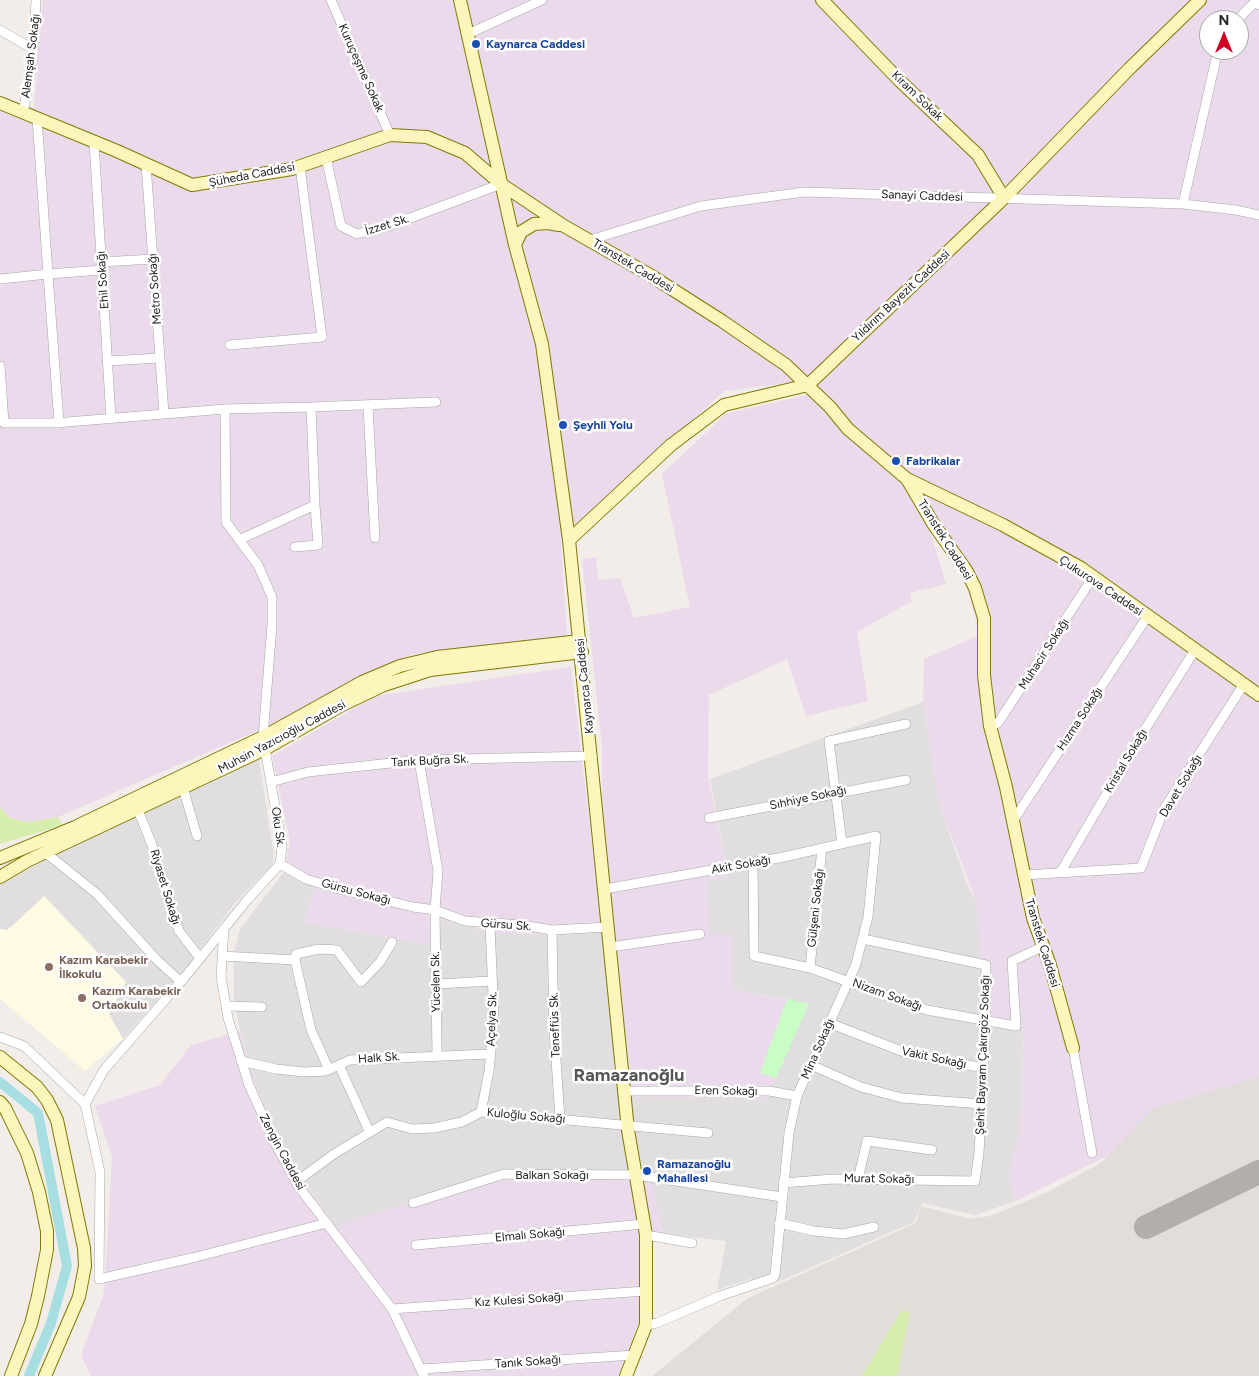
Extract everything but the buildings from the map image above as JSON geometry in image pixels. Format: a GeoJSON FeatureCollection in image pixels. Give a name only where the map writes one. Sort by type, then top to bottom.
{"type":"FeatureCollection","features":[{"type":"Feature","properties":{"kind":"street","name":"Alemşah Sokağı"},"geometry":{"type":"LineString","coordinates":[[23,113],[34,49],[36,0]]}},
{"type":"Feature","properties":{"kind":"street","name":"Kuruçeşme Sokak"},"geometry":{"type":"LineString","coordinates":[[332,0],[390,135]]}},
{"type":"Feature","properties":{"kind":"street","name":"Kaynarca Caddesi"},"geometry":{"type":"LineString","coordinates":[[460,0],[500,184],[542,344],[569,540],[592,756],[627,1125],[645,1230],[646,1325],[626,1376]]}},
{"type":"Feature","properties":{"kind":"street"},"geometry":{"type":"LineString","coordinates":[[468,34],[542,0]]}},
{"type":"Feature","properties":{"kind":"street","name":"Kiram Sokak"},"geometry":{"type":"LineString","coordinates":[[822,0],[900,81],[978,155],[1004,198]]}},
{"type":"Feature","properties":{"kind":"street"},"geometry":{"type":"LineString","coordinates":[[1247,10],[1255,2],[1259,5]]}},
{"type":"Feature","properties":{"kind":"street","name":"Yıldırım Bayezit Caddesi"},"geometry":{"type":"LineString","coordinates":[[808,385],[1004,198],[1191,3]]}},
{"type":"Feature","properties":{"kind":"street"},"geometry":{"type":"LineString","coordinates":[[0,30],[34,49]]}},
{"type":"Feature","properties":{"kind":"street"},"geometry":{"type":"LineString","coordinates":[[1183,204],[1216,60]]}},
{"type":"Feature","properties":{"kind":"street","name":"Şüheda Caddesi"},"geometry":{"type":"LineString","coordinates":[[0,103],[146,164],[192,186],[249,178],[300,166],[390,135],[416,135],[449,146],[465,154],[500,184]]}},
{"type":"Feature","properties":{"kind":"street"},"geometry":{"type":"LineString","coordinates":[[37,118],[59,423]]}},
{"type":"Feature","properties":{"kind":"street","name":"Ehil Sokağı"},"geometry":{"type":"LineString","coordinates":[[94,142],[111,419]]}},
{"type":"Feature","properties":{"kind":"street","name":"İzzet Sk."},"geometry":{"type":"LineString","coordinates":[[326,157],[340,222],[345,230],[357,234],[389,226],[500,184]]}},
{"type":"Feature","properties":{"kind":"street","name":"Metro Sokağı"},"geometry":{"type":"LineString","coordinates":[[146,164],[164,414]]}},
{"type":"Feature","properties":{"kind":"street"},"geometry":{"type":"LineString","coordinates":[[230,345],[322,337],[300,166]]}},
{"type":"Feature","properties":{"kind":"street","name":"Transtek Caddesi"},"geometry":{"type":"LineString","coordinates":[[500,184],[564,226],[722,320],[786,365],[808,385],[848,429],[907,479],[934,525],[966,570],[984,618],[984,674],[990,726],[1013,821],[1033,918],[1044,946],[1073,1048],[1092,1153]]}},
{"type":"Feature","properties":{"kind":"street","name":"Sanayi Caddesi"},"geometry":{"type":"LineString","coordinates":[[590,240],[701,206],[804,192],[1183,204],[1236,210],[1259,215]]}},
{"type":"Feature","properties":{"kind":"street"},"geometry":{"type":"LineString","coordinates":[[515,244],[521,232],[534,224],[548,223],[564,226]]}},
{"type":"Feature","properties":{"kind":"street"},"geometry":{"type":"LineString","coordinates":[[0,279],[153,259]]}},
{"type":"Feature","properties":{"kind":"street"},"geometry":{"type":"LineString","coordinates":[[108,361],[159,358]]}},
{"type":"Feature","properties":{"kind":"street"},"geometry":{"type":"LineString","coordinates":[[0,366],[4,423],[59,423],[225,409],[368,406],[436,402]]}},
{"type":"Feature","properties":{"kind":"street"},"geometry":{"type":"LineString","coordinates":[[569,540],[672,445],[724,405],[808,385]]}},
{"type":"Feature","properties":{"kind":"street"},"geometry":{"type":"LineString","coordinates":[[368,406],[375,538]]}},
{"type":"Feature","properties":{"kind":"street"},"geometry":{"type":"LineString","coordinates":[[295,547],[318,545],[311,407]]}},
{"type":"Feature","properties":{"kind":"street","name":"Oku Sk."},"geometry":{"type":"LineString","coordinates":[[85,1104],[104,1070],[280,864],[282,847],[264,743],[272,625],[272,597],[258,565],[226,522],[225,409]]}},
{"type":"Feature","properties":{"kind":"street","name":"Çukurova Caddesi"},"geometry":{"type":"LineString","coordinates":[[907,479],[1003,525],[1093,577],[1259,695]]}},
{"type":"Feature","properties":{"kind":"street"},"geometry":{"type":"LineString","coordinates":[[239,540],[315,505]]}},
{"type":"Feature","properties":{"kind":"street","name":"Muhacir Sokağı"},"geometry":{"type":"LineString","coordinates":[[990,726],[998,723],[1055,639],[1093,577]]}},
{"type":"Feature","properties":{"kind":"street","name":"Hızma Sokağı"},"geometry":{"type":"LineString","coordinates":[[1013,821],[1147,617]]}},
{"type":"Feature","properties":{"kind":"street","name":"Muhsin Yazıcıoğlu Caddesi"},"geometry":{"type":"LineString","coordinates":[[0,877],[27,861],[184,788],[264,743],[362,682],[400,666],[437,657],[581,646]]}},
{"type":"Feature","properties":{"kind":"street","name":"Kristal Sokağı"},"geometry":{"type":"LineString","coordinates":[[1060,873],[1137,742],[1195,650]]}},
{"type":"Feature","properties":{"kind":"street","name":"Davet Sokağı"},"geometry":{"type":"LineString","coordinates":[[1023,875],[1140,868],[1164,809],[1244,684]]}},
{"type":"Feature","properties":{"kind":"street"},"geometry":{"type":"LineString","coordinates":[[842,843],[829,741],[906,724]]}},
{"type":"Feature","properties":{"kind":"street","name":"Muhsin Yazıcıoğlu Caddesi"},"geometry":{"type":"LineString","coordinates":[[0,858],[75,827],[264,743]]}},
{"type":"Feature","properties":{"kind":"street","name":"Tarık Buğra Sk."},"geometry":{"type":"LineString","coordinates":[[271,782],[308,772],[419,760],[592,756]]}},
{"type":"Feature","properties":{"kind":"street","name":"Yücelen Sk."},"geometry":{"type":"LineString","coordinates":[[419,760],[438,871],[435,910],[437,1055]]}},
{"type":"Feature","properties":{"kind":"street","name":"Sıhhiye Sokağı"},"geometry":{"type":"LineString","coordinates":[[710,818],[835,792],[906,780]]}},
{"type":"Feature","properties":{"kind":"street"},"geometry":{"type":"LineString","coordinates":[[184,788],[197,836]]}},
{"type":"Feature","properties":{"kind":"street","name":"Riyaset Sokağı"},"geometry":{"type":"LineString","coordinates":[[138,810],[152,845],[179,931],[200,958]]}},
{"type":"Feature","properties":{"kind":"street","name":"Akit Sokağı"},"geometry":{"type":"LineString","coordinates":[[605,889],[753,862],[876,836]]}},
{"type":"Feature","properties":{"kind":"street","name":"Mina Sokağı"},"geometry":{"type":"LineString","coordinates":[[646,1325],[657,1323],[720,1296],[773,1278],[776,1268],[789,1134],[797,1096],[856,964],[868,917],[876,836]]}},
{"type":"Feature","properties":{"kind":"street","name":"Gülşeni Sokağı"},"geometry":{"type":"LineString","coordinates":[[810,968],[822,848]]}},
{"type":"Feature","properties":{"kind":"street"},"geometry":{"type":"LineString","coordinates":[[46,853],[97,894],[156,959],[181,982]]}},
{"type":"Feature","properties":{"kind":"street","name":"Nizam Sokağı"},"geometry":{"type":"LineString","coordinates":[[753,862],[754,956],[810,968],[927,1010],[1016,1026],[1012,961],[1044,946]]}},
{"type":"Feature","properties":{"kind":"street","name":"Gürsu Sokağı"},"geometry":{"type":"LineString","coordinates":[[280,864],[306,879],[339,889],[413,907],[435,910]]}},
{"type":"Feature","properties":{"kind":"street","name":"Gürsu Sk."},"geometry":{"type":"LineString","coordinates":[[435,910],[466,921],[490,924],[522,925],[552,930],[608,927]]}},
{"type":"Feature","properties":{"kind":"street","name":"Açelya Sk."},"geometry":{"type":"LineString","coordinates":[[481,1112],[494,1019],[490,924]]}},
{"type":"Feature","properties":{"kind":"street","name":"Zengin Caddesi"},"geometry":{"type":"LineString","coordinates":[[224,928],[221,977],[226,1006],[252,1094],[296,1182],[392,1309],[423,1373]]}},
{"type":"Feature","properties":{"kind":"street","name":"Teneffüs Sk."},"geometry":{"type":"LineString","coordinates":[[552,930],[554,1030],[560,1119]]}},
{"type":"Feature","properties":{"kind":"street"},"geometry":{"type":"LineString","coordinates":[[610,948],[700,934]]}},
{"type":"Feature","properties":{"kind":"street","name":"Şehit Bayram Çakırgöz Sokağı"},"geometry":{"type":"LineString","coordinates":[[862,939],[986,965],[984,1068],[979,1153],[975,1181]]}},
{"type":"Feature","properties":{"kind":"street"},"geometry":{"type":"LineString","coordinates":[[329,1070],[311,1030],[296,954],[319,949],[337,950],[361,982],[380,962],[392,942]]}},
{"type":"Feature","properties":{"kind":"street"},"geometry":{"type":"LineString","coordinates":[[222,956],[296,960]]}},
{"type":"Feature","properties":{"kind":"street"},"geometry":{"type":"LineString","coordinates":[[436,984],[492,981]]}},
{"type":"Feature","properties":{"kind":"street"},"geometry":{"type":"LineString","coordinates":[[226,1006],[262,1006]]}},
{"type":"Feature","properties":{"kind":"street","name":"Vakit Sokağı"},"geometry":{"type":"LineString","coordinates":[[829,1023],[909,1054],[984,1068]]}},
{"type":"Feature","properties":{"kind":"street"},"geometry":{"type":"LineString","coordinates":[[0,1037],[24,1046],[85,1104],[100,1172],[99,1278],[196,1257],[327,1223]]}},
{"type":"Feature","properties":{"kind":"street","name":"Halk Sk."},"geometry":{"type":"LineString","coordinates":[[241,1061],[295,1071],[329,1070],[350,1060],[490,1054]]}},
{"type":"Feature","properties":{"kind":"street"},"geometry":{"type":"LineString","coordinates":[[0,1057],[37,1087],[47,1100],[57,1120],[84,1248],[85,1266],[79,1297],[45,1376]]}},
{"type":"Feature","properties":{"kind":"street"},"geometry":{"type":"LineString","coordinates":[[339,1065],[369,1131]]}},
{"type":"Feature","properties":{"kind":"street"},"geometry":{"type":"LineString","coordinates":[[811,1065],[861,1087],[902,1098],[982,1104]]}},
{"type":"Feature","properties":{"kind":"street","name":"Eren Sokağı"},"geometry":{"type":"LineString","coordinates":[[624,1091],[769,1091],[797,1096]]}},
{"type":"Feature","properties":{"kind":"street"},"geometry":{"type":"LineString","coordinates":[[0,1102],[5,1108],[27,1153],[40,1192],[47,1231],[47,1250],[38,1296],[31,1324],[11,1376]]}},
{"type":"Feature","properties":{"kind":"street","name":"Kuloğlu Sokağı"},"geometry":{"type":"LineString","coordinates":[[296,1182],[369,1131],[387,1122],[412,1129],[434,1128],[462,1122],[481,1112],[708,1134]]}},
{"type":"Feature","properties":{"kind":"street"},"geometry":{"type":"LineString","coordinates":[[858,1179],[867,1141],[932,1150]]}},
{"type":"Feature","properties":{"kind":"street","name":"Balkan Sokağı"},"geometry":{"type":"LineString","coordinates":[[413,1203],[504,1174],[636,1175],[782,1197]]}},
{"type":"Feature","properties":{"kind":"street","name":"Murat Sokağı"},"geometry":{"type":"LineString","coordinates":[[783,1183],[858,1179],[975,1181]]}},
{"type":"Feature","properties":{"kind":"street"},"geometry":{"type":"LineString","coordinates":[[779,1223],[814,1231],[843,1234],[874,1226]]}},
{"type":"Feature","properties":{"kind":"street","name":"Elmalı Sokağı"},"geometry":{"type":"LineString","coordinates":[[416,1245],[645,1230],[692,1243]]}},
{"type":"Feature","properties":{"kind":"street","name":"Kız Kulesi Sokağı"},"geometry":{"type":"LineString","coordinates":[[392,1309],[646,1291]]}},
{"type":"Feature","properties":{"kind":"street","name":"Tanık Sokağı"},"geometry":{"type":"LineString","coordinates":[[423,1373],[634,1355]]}},
{"type":"Feature","properties":{"kind":"shaded area"},"geometry":{"type":"Polygon","coordinates":[[[43,0],[1259,0],[1259,1081],[1016,1201],[1009,1180],[1020,1130],[1024,1030],[988,1028],[976,900],[940,807],[923,702],[924,659],[980,635],[964,576],[929,528],[946,584],[910,593],[912,601],[857,632],[868,701],[806,716],[787,659],[709,695],[708,776],[728,877],[706,880],[709,934],[732,935],[732,989],[809,1004],[767,1098],[619,1097],[602,933],[550,935],[487,932],[431,917],[431,945],[305,922],[315,887],[284,872],[290,842],[272,756],[375,696],[571,667],[602,928],[602,747],[582,559],[596,557],[598,580],[620,578],[634,618],[690,607],[662,474],[727,413],[808,395],[795,382],[724,391],[561,540],[567,636],[413,654],[374,670],[273,724],[58,817],[28,822],[10,818],[0,807],[0,96],[34,108],[43,0]]]}},
{"type":"Feature","properties":{"kind":"shaded area"},"geometry":{"type":"Polygon","coordinates":[[[923,702],[940,807],[967,884],[976,900],[1024,1029],[1020,1130],[1009,1180],[1016,1201],[975,1215],[922,1203],[914,1222],[778,1282],[750,1279],[717,1290],[726,1241],[662,1233],[502,1173],[336,1227],[298,1173],[280,1141],[256,1085],[240,1031],[234,999],[234,952],[240,929],[284,872],[315,887],[305,922],[431,945],[430,916],[487,932],[550,935],[603,933],[619,1096],[787,999],[732,989],[732,935],[709,935],[706,880],[728,877],[710,779],[923,702]]]}},
{"type":"Feature","properties":{"kind":"shaded area"},"geometry":{"type":"Polygon","coordinates":[[[259,758],[274,858],[272,865],[235,903],[189,964],[123,1039],[85,1071],[0,999],[0,885],[64,850],[259,758]]]}},
{"type":"Feature","properties":{"kind":"shaded area"},"geometry":{"type":"Polygon","coordinates":[[[44,896],[126,982],[109,1014],[123,1039],[85,1071],[0,999],[0,929],[7,930],[44,896]]]}},
{"type":"Feature","properties":{"kind":"shaded area"},"geometry":{"type":"Polygon","coordinates":[[[240,1031],[256,1085],[280,1141],[298,1173],[336,1226],[502,1173],[650,1172],[662,1233],[642,1234],[639,1322],[618,1376],[91,1376],[81,1355],[103,1296],[112,1157],[95,1106],[160,1085],[191,1045],[240,1031]]]}},
{"type":"Feature","properties":{"kind":"shaded area"},"geometry":{"type":"Polygon","coordinates":[[[1259,1077],[1259,1376],[652,1376],[748,1298],[916,1223],[921,1206],[971,1219],[990,1216],[1048,1192],[1102,1162],[1152,1109],[1259,1077]]]}},
{"type":"Feature","properties":{"kind":"green space"},"geometry":{"type":"Polygon","coordinates":[[[0,807],[10,818],[28,822],[58,817],[62,825],[0,844],[0,807]]]}},
{"type":"Feature","properties":{"kind":"green space"},"geometry":{"type":"Polygon","coordinates":[[[787,999],[809,1004],[776,1078],[760,1073],[787,999]]]}},
{"type":"Feature","properties":{"kind":"green space"},"geometry":{"type":"Polygon","coordinates":[[[901,1311],[910,1312],[897,1376],[862,1376],[901,1311]]]}},
{"type":"Feature","properties":{"kind":"waterway"},"geometry":{"type":"LineString","coordinates":[[0,1082],[38,1113],[67,1266],[51,1323],[29,1376]]}},
{"type":"Feature","properties":{"kind":"taxiway"},"geometry":{"type":"LineString","coordinates":[[1146,1227],[1259,1172]]}},
{"type":"Feature","properties":{"kind":"place","name":"Kaynarca Caddesi"},"geometry":{"type":"Point","coordinates":[476,44]}},
{"type":"Feature","properties":{"kind":"place","name":"Şeyhli Yolu"},"geometry":{"type":"Point","coordinates":[563,425]}},
{"type":"Feature","properties":{"kind":"place","name":"Fabrikalar"},"geometry":{"type":"Point","coordinates":[896,461]}},
{"type":"Feature","properties":{"kind":"place","name":"Kazım Karabekir İlkokulu"},"geometry":{"type":"Point","coordinates":[49,967]}},
{"type":"Feature","properties":{"kind":"place","name":"Kazım Karabekir Ortaokulu"},"geometry":{"type":"Point","coordinates":[82,998]}},
{"type":"Feature","properties":{"kind":"place","name":"Ramazanoğlu Mahallesi"},"geometry":{"type":"Point","coordinates":[647,1171]}},
{"type":"Feature","properties":{"kind":"district","name":"Ramazanoğlu"},"geometry":{"type":"Point","coordinates":[629,1076]}}]}
